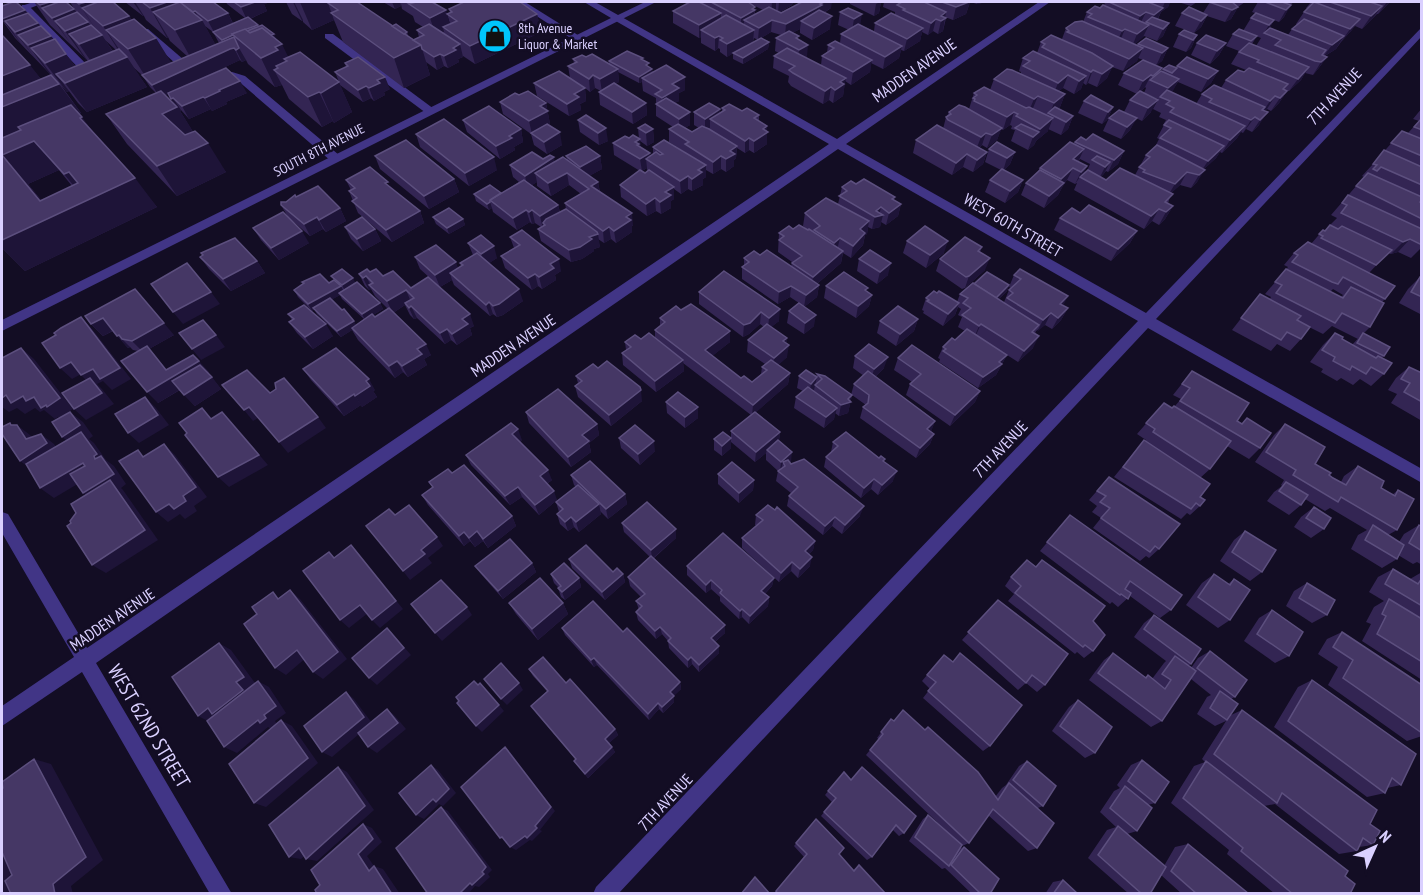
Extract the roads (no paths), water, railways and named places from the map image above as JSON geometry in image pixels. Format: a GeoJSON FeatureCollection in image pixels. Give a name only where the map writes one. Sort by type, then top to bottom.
{"type":"FeatureCollection","features":[{"type":"Feature","properties":{"kind":"street"},"geometry":{"type":"LineString","coordinates":[[2,16],[40,2]]}},
{"type":"Feature","properties":{"kind":"street"},"geometry":{"type":"LineString","coordinates":[[519,2],[576,37]]}},
{"type":"Feature","properties":{"kind":"street","name":"WEST 60TH STREET"},"geometry":{"type":"LineString","coordinates":[[589,2],[1422,477]]}},
{"type":"Feature","properties":{"kind":"street","name":"SOUTH 8TH AVENUE"},"geometry":{"type":"LineString","coordinates":[[2,326],[576,37],[651,2]]}},
{"type":"Feature","properties":{"kind":"street","name":"MADDEN AVENUE"},"geometry":{"type":"LineString","coordinates":[[2,717],[1045,2]]}},
{"type":"Feature","properties":{"kind":"street"},"geometry":{"type":"LineString","coordinates":[[25,7],[101,86]]}},
{"type":"Feature","properties":{"kind":"street"},"geometry":{"type":"LineString","coordinates":[[137,24],[180,62]]}},
{"type":"Feature","properties":{"kind":"street","name":"7TH AVENUE"},"geometry":{"type":"LineString","coordinates":[[603,894],[1422,30]]}},
{"type":"Feature","properties":{"kind":"street"},"geometry":{"type":"LineString","coordinates":[[329,36],[429,111]]}},
{"type":"Feature","properties":{"kind":"street"},"geometry":{"type":"LineString","coordinates":[[203,86],[232,75],[241,78],[335,158]]}},
{"type":"Feature","properties":{"kind":"street","name":"WEST 62ND STREET"},"geometry":{"type":"LineString","coordinates":[[2,519],[222,894]]}},
{"type":"Feature","properties":{"kind":"place","name":"8th Avenue Liquor & Market"},"geometry":{"type":"Point","coordinates":[495,36]}}]}
